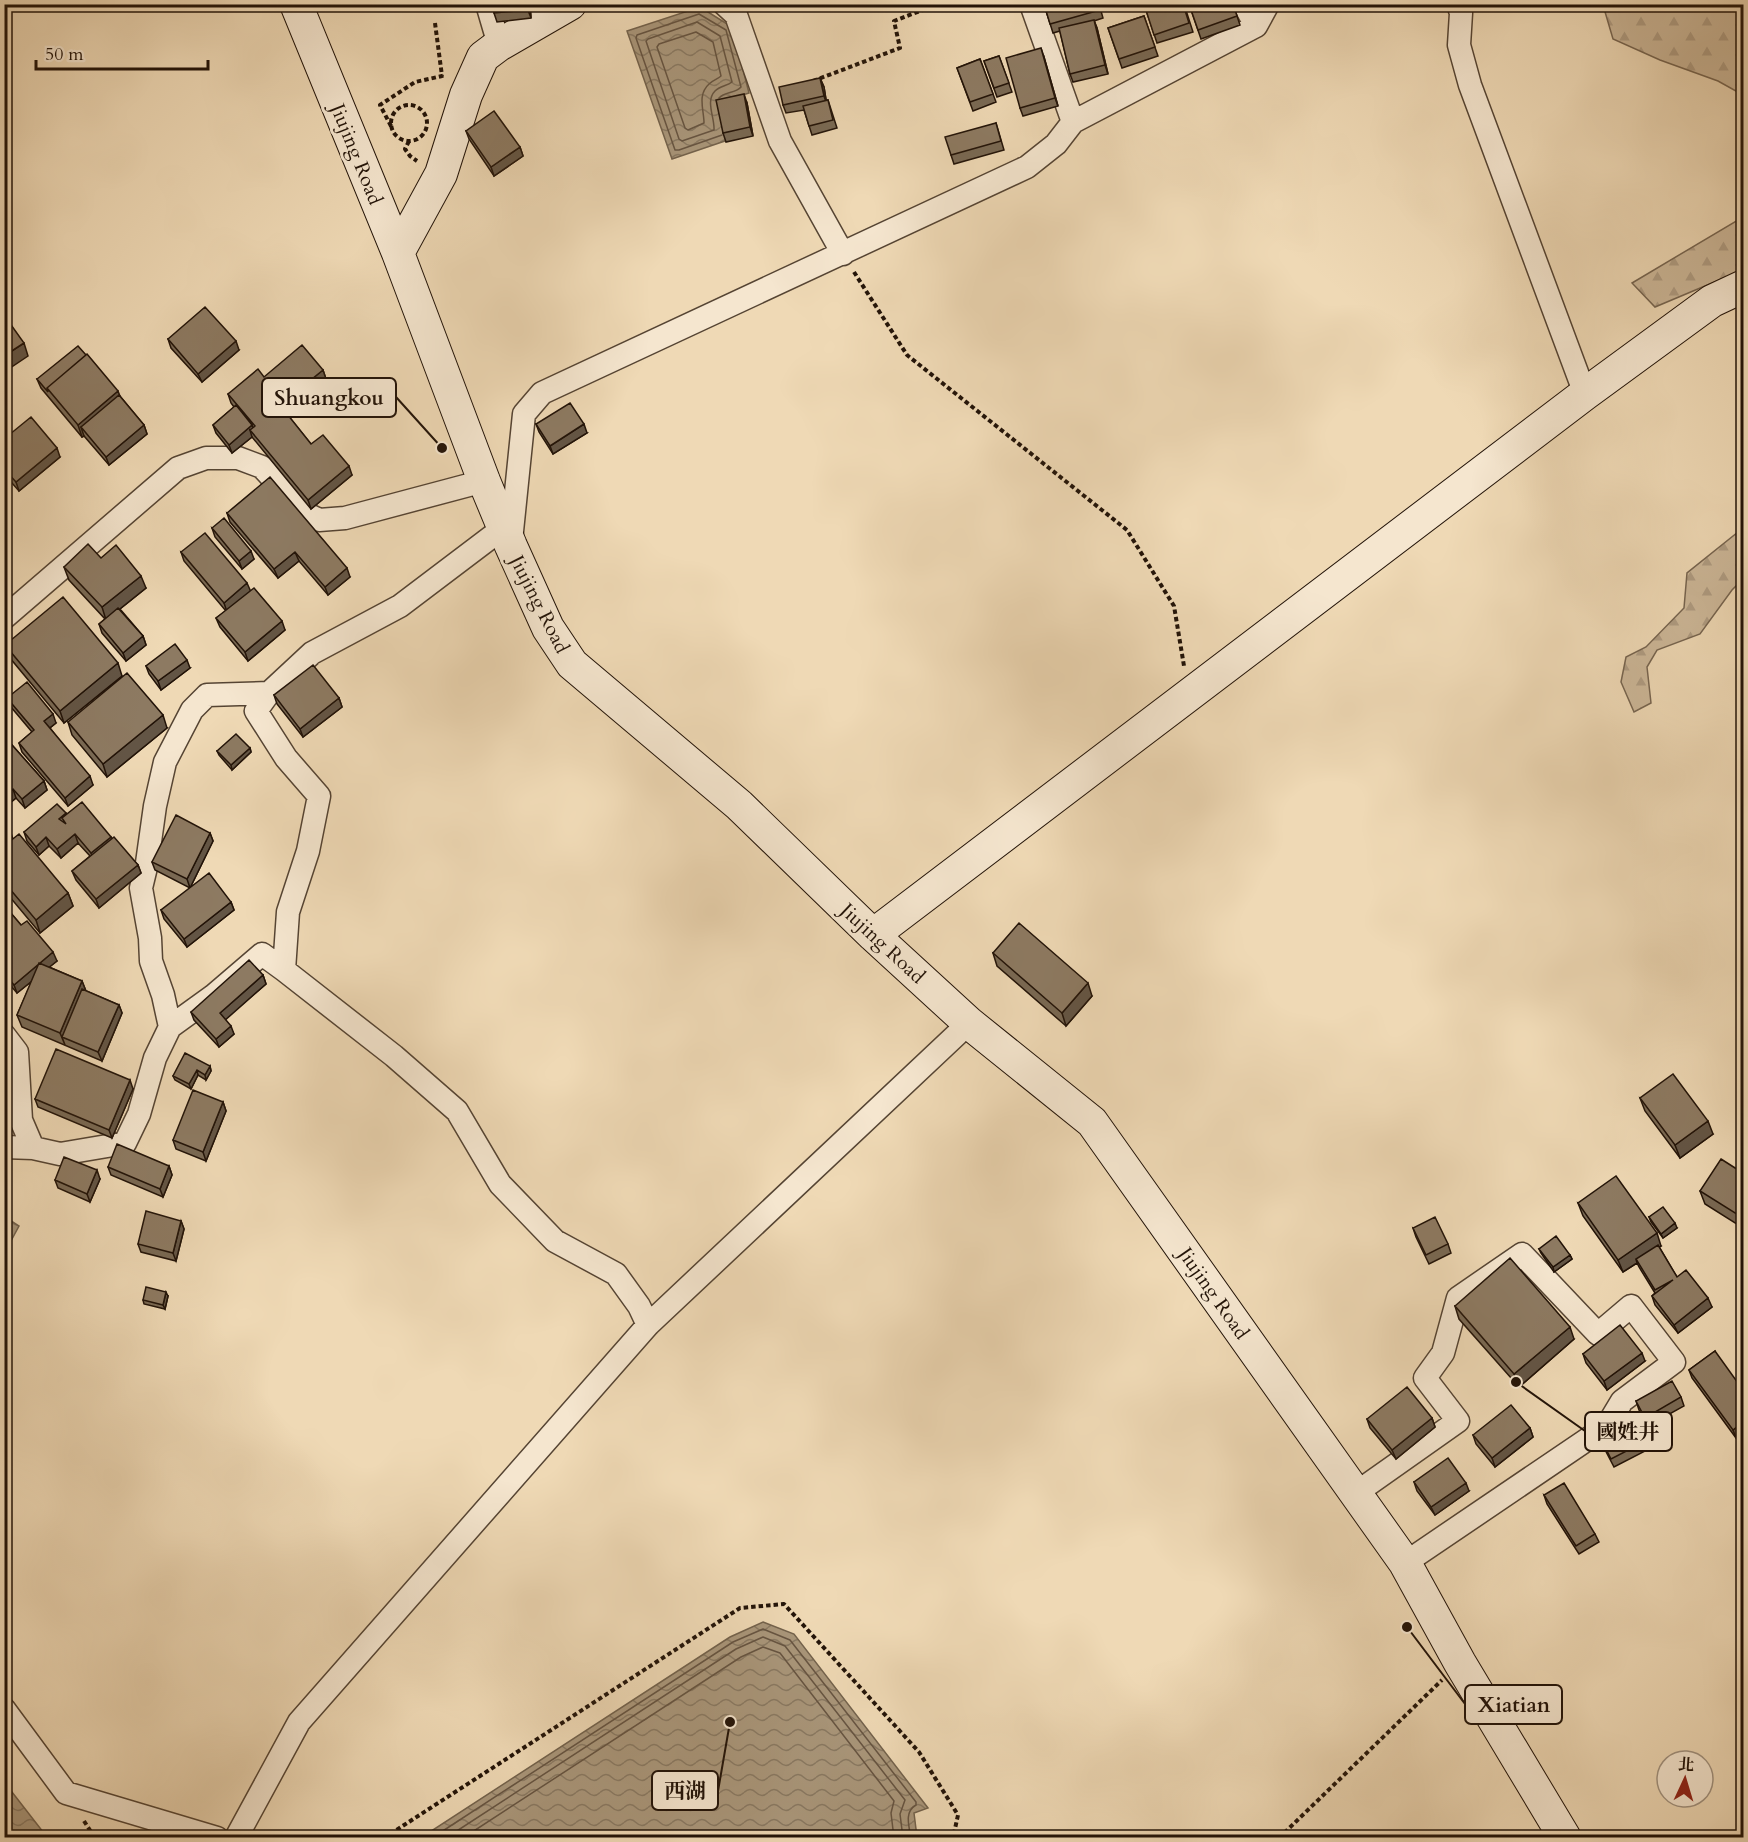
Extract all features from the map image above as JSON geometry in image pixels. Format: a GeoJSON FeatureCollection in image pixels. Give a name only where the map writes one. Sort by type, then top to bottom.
{"type":"FeatureCollection","features":[{"type":"Feature","properties":{"kind":"main road","name":"Jiujing Road"},"geometry":{"type":"LineString","coordinates":[[296,4],[398,253],[507,537],[548,628],[572,664],[739,805],[873,935],[969,1023],[1092,1122],[1405,1563],[1460,1663],[1565,1838]]}},
{"type":"Feature","properties":{"kind":"main road"},"geometry":{"type":"LineString","coordinates":[[398,253],[441,174],[466,95],[483,57],[570,4]]}},
{"type":"Feature","properties":{"kind":"main road"},"geometry":{"type":"LineString","coordinates":[[873,935],[1585,394],[1712,302],[1743,286]]}},
{"type":"Feature","properties":{"kind":"street"},"geometry":{"type":"LineString","coordinates":[[487,4],[500,45]]}},
{"type":"Feature","properties":{"kind":"street"},"geometry":{"type":"LineString","coordinates":[[724,4],[736,15],[780,141],[843,254]]}},
{"type":"Feature","properties":{"kind":"street"},"geometry":{"type":"LineString","coordinates":[[1031,4],[1073,122]]}},
{"type":"Feature","properties":{"kind":"street"},"geometry":{"type":"LineString","coordinates":[[1244,4],[1256,26]]}},
{"type":"Feature","properties":{"kind":"street"},"geometry":{"type":"LineString","coordinates":[[284,970],[288,912],[308,850],[320,796],[286,758],[256,711],[268,693],[312,653],[400,606],[507,537],[524,414],[542,393],[1027,167],[1056,144],[1073,122],[1256,26],[1268,4]]}},
{"type":"Feature","properties":{"kind":"street"},"geometry":{"type":"LineString","coordinates":[[1458,4],[1461,14],[1459,45],[1470,85],[1585,394]]}},
{"type":"Feature","properties":{"kind":"street"},"geometry":{"type":"LineString","coordinates":[[4,618],[178,468],[206,458],[238,458],[262,467],[305,513],[319,520],[345,518],[484,481]]}},
{"type":"Feature","properties":{"kind":"street"},"geometry":{"type":"LineString","coordinates":[[170,1027],[163,995],[151,962],[150,938],[141,888],[165,762],[192,710],[207,695],[268,693]]}},
{"type":"Feature","properties":{"kind":"street"},"geometry":{"type":"LineString","coordinates":[[4,1147],[33,1148],[60,1154],[125,1143],[139,1114],[155,1058],[170,1027],[213,996],[262,954],[394,1056],[457,1111],[500,1184],[555,1241],[616,1274],[639,1306],[648,1325]]}},
{"type":"Feature","properties":{"kind":"street"},"geometry":{"type":"LineString","coordinates":[[236,1838],[299,1722],[648,1325],[969,1023]]}},
{"type":"Feature","properties":{"kind":"street"},"geometry":{"type":"LineString","coordinates":[[4,1035],[17,1052],[21,1120],[33,1148]]}},
{"type":"Feature","properties":{"kind":"street"},"geometry":{"type":"LineString","coordinates":[[1356,1493],[1458,1421],[1425,1378],[1443,1353],[1458,1298],[1522,1254],[1598,1334],[1631,1306],[1674,1362],[1622,1401],[1607,1426],[1405,1563]]}},
{"type":"Feature","properties":{"kind":"street"},"geometry":{"type":"LineString","coordinates":[[4,1709],[66,1793],[217,1838]]}},
{"type":"Feature","properties":{"kind":"path"},"geometry":{"type":"LineString","coordinates":[[810,82],[900,48],[894,21],[938,4]]}},
{"type":"Feature","properties":{"kind":"path"},"geometry":{"type":"LineString","coordinates":[[435,23],[442,76]]}},
{"type":"Feature","properties":{"kind":"path"},"geometry":{"type":"LineString","coordinates":[[391,126],[395,110],[409,105],[421,109],[427,120],[424,132],[415,140],[403,140],[397,137],[391,126],[380,105],[415,82],[442,76],[449,69]]}},
{"type":"Feature","properties":{"kind":"path"},"geometry":{"type":"LineString","coordinates":[[843,254],[907,355],[1127,530],[1174,606],[1189,695]]}},
{"type":"Feature","properties":{"kind":"path"},"geometry":{"type":"LineString","coordinates":[[384,1838],[740,1608],[784,1604],[919,1752],[958,1815],[953,1838]]}},
{"type":"Feature","properties":{"kind":"path"},"geometry":{"type":"LineString","coordinates":[[1279,1838],[1460,1663]]}},
{"type":"Feature","properties":{"kind":"green space"},"geometry":{"type":"Polygon","coordinates":[[[1603,5],[1743,5],[1743,95],[1718,81],[1660,60],[1613,39],[1603,5]]]}},
{"type":"Feature","properties":{"kind":"green space"},"geometry":{"type":"Polygon","coordinates":[[[1743,217],[1743,270],[1655,307],[1632,283],[1743,217]]]}},
{"type":"Feature","properties":{"kind":"green space"},"geometry":{"type":"Polygon","coordinates":[[[1743,528],[1743,579],[1732,590],[1700,634],[1657,650],[1647,667],[1651,703],[1634,712],[1621,682],[1626,657],[1646,647],[1684,608],[1687,573],[1743,528]]]}},
{"type":"Feature","properties":{"kind":"water"},"geometry":{"type":"Polygon","coordinates":[[[700,7],[732,27],[749,93],[724,101],[731,139],[672,159],[627,31],[700,7]]]}},
{"type":"Feature","properties":{"kind":"water"},"geometry":{"type":"Polygon","coordinates":[[[5,1217],[19,1226],[5,1252],[5,1217]]]}},
{"type":"Feature","properties":{"kind":"water"},"geometry":{"type":"Polygon","coordinates":[[[763,1622],[794,1634],[928,1808],[914,1813],[917,1837],[422,1837],[730,1637],[763,1622]]]}},
{"type":"Feature","properties":{"kind":"water"},"geometry":{"type":"Polygon","coordinates":[[[5,1783],[47,1837],[5,1837],[5,1783]]]}},
{"type":"Feature","properties":{"kind":"building"},"geometry":{"type":"Polygon","coordinates":[[[493,4],[528,4],[528,10],[494,13],[493,4]]]}},
{"type":"Feature","properties":{"kind":"building"},"geometry":{"type":"Polygon","coordinates":[[[1044,4],[1098,4],[1100,10],[1050,24],[1044,4]]]}},
{"type":"Feature","properties":{"kind":"building"},"geometry":{"type":"Polygon","coordinates":[[[1144,4],[1183,4],[1189,23],[1154,35],[1144,4]]]}},
{"type":"Feature","properties":{"kind":"building"},"geometry":{"type":"Polygon","coordinates":[[[1189,4],[1233,4],[1237,16],[1198,30],[1189,4]]]}},
{"type":"Feature","properties":{"kind":"building"},"geometry":{"type":"Polygon","coordinates":[[[1144,16],[1155,47],[1119,59],[1108,28],[1144,16]]]}},
{"type":"Feature","properties":{"kind":"building"},"geometry":{"type":"Polygon","coordinates":[[[1094,20],[1105,65],[1070,74],[1059,28],[1094,20]]]}},
{"type":"Feature","properties":{"kind":"building"},"geometry":{"type":"Polygon","coordinates":[[[1041,48],[1055,98],[1020,108],[1006,58],[1041,48]]]}},
{"type":"Feature","properties":{"kind":"building"},"geometry":{"type":"Polygon","coordinates":[[[999,56],[1009,83],[994,88],[984,61],[999,56]]]}},
{"type":"Feature","properties":{"kind":"building"},"geometry":{"type":"Polygon","coordinates":[[[980,59],[993,94],[970,102],[957,68],[980,59]]]}},
{"type":"Feature","properties":{"kind":"building"},"geometry":{"type":"Polygon","coordinates":[[[820,78],[824,96],[783,105],[779,87],[820,78]]]}},
{"type":"Feature","properties":{"kind":"building"},"geometry":{"type":"Polygon","coordinates":[[[744,94],[750,127],[723,133],[716,100],[744,94]]]}},
{"type":"Feature","properties":{"kind":"building"},"geometry":{"type":"Polygon","coordinates":[[[828,100],[833,120],[809,126],[803,106],[828,100]]]}},
{"type":"Feature","properties":{"kind":"building"},"geometry":{"type":"Polygon","coordinates":[[[494,111],[520,147],[491,167],[466,131],[494,111]]]}},
{"type":"Feature","properties":{"kind":"building"},"geometry":{"type":"Polygon","coordinates":[[[996,123],[1001,141],[951,155],[945,137],[996,123]]]}},
{"type":"Feature","properties":{"kind":"building"},"geometry":{"type":"Polygon","coordinates":[[[205,307],[236,341],[198,374],[168,339],[205,307]]]}},
{"type":"Feature","properties":{"kind":"building"},"geometry":{"type":"Polygon","coordinates":[[[4,315],[24,343],[4,356],[4,315]]]}},
{"type":"Feature","properties":{"kind":"building"},"geometry":{"type":"Polygon","coordinates":[[[302,345],[323,370],[280,405],[311,444],[323,435],[349,466],[308,500],[250,430],[255,426],[228,394],[258,369],[264,377],[302,345]]]}},
{"type":"Feature","properties":{"kind":"building"},"geometry":{"type":"Polygon","coordinates":[[[78,346],[86,355],[47,388],[48,392],[37,379],[78,346]]]}},
{"type":"Feature","properties":{"kind":"building"},"geometry":{"type":"Polygon","coordinates":[[[87,354],[118,391],[78,425],[47,388],[87,354]]]}},
{"type":"Feature","properties":{"kind":"building"},"geometry":{"type":"Polygon","coordinates":[[[119,395],[144,425],[106,457],[81,427],[119,395]]]}},
{"type":"Feature","properties":{"kind":"building"},"geometry":{"type":"Polygon","coordinates":[[[570,403],[584,424],[550,446],[536,424],[570,403]]]}},
{"type":"Feature","properties":{"kind":"building"},"geometry":{"type":"Polygon","coordinates":[[[236,405],[252,425],[229,445],[213,425],[236,405]]]}},
{"type":"Feature","properties":{"kind":"building"},"geometry":{"type":"Polygon","coordinates":[[[31,417],[57,448],[16,482],[4,469],[4,439],[31,417]]]}},
{"type":"Feature","properties":{"kind":"building"},"geometry":{"type":"Polygon","coordinates":[[[270,477],[347,568],[325,587],[295,552],[274,569],[227,513],[270,477]]]}},
{"type":"Feature","properties":{"kind":"building"},"geometry":{"type":"Polygon","coordinates":[[[224,518],[251,551],[239,561],[212,528],[224,518]]]}},
{"type":"Feature","properties":{"kind":"building"},"geometry":{"type":"Polygon","coordinates":[[[205,533],[247,583],[224,603],[181,552],[205,533]]]}},
{"type":"Feature","properties":{"kind":"building"},"geometry":{"type":"Polygon","coordinates":[[[88,544],[101,558],[116,545],[141,576],[102,607],[64,567],[88,544]]]}},
{"type":"Feature","properties":{"kind":"building"},"geometry":{"type":"Polygon","coordinates":[[[254,588],[282,621],[245,652],[216,618],[254,588]]]}},
{"type":"Feature","properties":{"kind":"building"},"geometry":{"type":"Polygon","coordinates":[[[63,597],[118,663],[60,711],[5,645],[63,597]]]}},
{"type":"Feature","properties":{"kind":"building"},"geometry":{"type":"Polygon","coordinates":[[[118,608],[143,636],[123,653],[99,624],[118,608]]]}},
{"type":"Feature","properties":{"kind":"building"},"geometry":{"type":"Polygon","coordinates":[[[175,644],[187,660],[158,681],[146,666],[175,644]]]}},
{"type":"Feature","properties":{"kind":"building"},"geometry":{"type":"Polygon","coordinates":[[[313,665],[339,698],[300,729],[274,695],[313,665]]]}},
{"type":"Feature","properties":{"kind":"building"},"geometry":{"type":"Polygon","coordinates":[[[127,673],[163,715],[103,764],[68,722],[127,673]]]}},
{"type":"Feature","properties":{"kind":"building"},"geometry":{"type":"Polygon","coordinates":[[[27,682],[53,714],[44,721],[90,776],[65,798],[19,743],[34,730],[7,698],[27,682]]]}},
{"type":"Feature","properties":{"kind":"building"},"geometry":{"type":"Polygon","coordinates":[[[236,734],[250,748],[231,765],[217,751],[236,734]]]}},
{"type":"Feature","properties":{"kind":"building"},"geometry":{"type":"Polygon","coordinates":[[[4,736],[44,781],[22,799],[13,789],[4,797],[4,736]]]}},
{"type":"Feature","properties":{"kind":"building"},"geometry":{"type":"Polygon","coordinates":[[[82,802],[111,837],[91,853],[75,834],[57,849],[46,837],[36,847],[24,832],[57,804],[66,813],[59,819],[66,824],[62,818],[82,802]]]}},
{"type":"Feature","properties":{"kind":"building"},"geometry":{"type":"Polygon","coordinates":[[[176,815],[210,833],[187,879],[152,862],[176,815]]]}},
{"type":"Feature","properties":{"kind":"building"},"geometry":{"type":"Polygon","coordinates":[[[4,826],[11,833],[4,838],[4,826]]]}},
{"type":"Feature","properties":{"kind":"building"},"geometry":{"type":"Polygon","coordinates":[[[19,834],[68,893],[36,920],[4,882],[4,846],[19,834]]]}},
{"type":"Feature","properties":{"kind":"building"},"geometry":{"type":"Polygon","coordinates":[[[114,837],[138,865],[96,899],[72,871],[114,837]]]}},
{"type":"Feature","properties":{"kind":"building"},"geometry":{"type":"Polygon","coordinates":[[[209,873],[231,902],[184,939],[161,910],[209,873]]]}},
{"type":"Feature","properties":{"kind":"building"},"geometry":{"type":"Polygon","coordinates":[[[4,905],[21,925],[27,921],[53,952],[14,985],[4,973],[4,905]]]}},
{"type":"Feature","properties":{"kind":"building"},"geometry":{"type":"Polygon","coordinates":[[[1019,923],[1088,983],[1062,1013],[993,953],[1019,923]]]}},
{"type":"Feature","properties":{"kind":"building"},"geometry":{"type":"Polygon","coordinates":[[[249,960],[263,975],[220,1013],[231,1026],[216,1039],[191,1012],[249,960]]]}},
{"type":"Feature","properties":{"kind":"building"},"geometry":{"type":"Polygon","coordinates":[[[39,963],[82,981],[60,1033],[17,1015],[39,963]]]}},
{"type":"Feature","properties":{"kind":"building"},"geometry":{"type":"Polygon","coordinates":[[[82,989],[119,1005],[98,1052],[62,1037],[82,989]]]}},
{"type":"Feature","properties":{"kind":"building"},"geometry":{"type":"Polygon","coordinates":[[[56,1049],[130,1080],[109,1130],[35,1099],[56,1049]]]}},
{"type":"Feature","properties":{"kind":"building"},"geometry":{"type":"Polygon","coordinates":[[[185,1053],[210,1066],[205,1075],[197,1070],[189,1084],[173,1076],[185,1053]]]}},
{"type":"Feature","properties":{"kind":"building"},"geometry":{"type":"Polygon","coordinates":[[[1673,1074],[1708,1121],[1675,1145],[1640,1098],[1673,1074]]]}},
{"type":"Feature","properties":{"kind":"building"},"geometry":{"type":"Polygon","coordinates":[[[193,1090],[223,1102],[203,1152],[173,1140],[193,1090]]]}},
{"type":"Feature","properties":{"kind":"building"},"geometry":{"type":"Polygon","coordinates":[[[117,1144],[169,1166],[160,1189],[108,1167],[117,1144]]]}},
{"type":"Feature","properties":{"kind":"building"},"geometry":{"type":"Polygon","coordinates":[[[64,1157],[97,1170],[87,1194],[55,1180],[64,1157]]]}},
{"type":"Feature","properties":{"kind":"building"},"geometry":{"type":"Polygon","coordinates":[[[1721,1159],[1743,1173],[1743,1218],[1700,1191],[1721,1159]]]}},
{"type":"Feature","properties":{"kind":"building"},"geometry":{"type":"Polygon","coordinates":[[[1616,1176],[1657,1233],[1618,1260],[1578,1203],[1616,1176]]]}},
{"type":"Feature","properties":{"kind":"building"},"geometry":{"type":"Polygon","coordinates":[[[1663,1207],[1675,1223],[1661,1234],[1649,1217],[1663,1207]]]}},
{"type":"Feature","properties":{"kind":"building"},"geometry":{"type":"Polygon","coordinates":[[[146,1211],[181,1221],[173,1253],[138,1244],[146,1211]]]}},
{"type":"Feature","properties":{"kind":"building"},"geometry":{"type":"Polygon","coordinates":[[[1435,1217],[1448,1244],[1426,1255],[1413,1228],[1435,1217]]]}},
{"type":"Feature","properties":{"kind":"building"},"geometry":{"type":"Polygon","coordinates":[[[1556,1236],[1570,1255],[1553,1267],[1539,1249],[1556,1236]]]}},
{"type":"Feature","properties":{"kind":"building"},"geometry":{"type":"Polygon","coordinates":[[[1658,1245],[1677,1277],[1686,1270],[1708,1298],[1674,1325],[1652,1296],[1673,1280],[1655,1290],[1636,1259],[1658,1245]]]}},
{"type":"Feature","properties":{"kind":"building"},"geometry":{"type":"Polygon","coordinates":[[[1510,1258],[1570,1327],[1514,1374],[1455,1306],[1510,1258]]]}},
{"type":"Feature","properties":{"kind":"building"},"geometry":{"type":"Polygon","coordinates":[[[146,1287],[166,1292],[163,1305],[143,1300],[146,1287]]]}},
{"type":"Feature","properties":{"kind":"building"},"geometry":{"type":"Polygon","coordinates":[[[1620,1325],[1642,1353],[1604,1381],[1583,1354],[1620,1325]]]}},
{"type":"Feature","properties":{"kind":"building"},"geometry":{"type":"Polygon","coordinates":[[[1715,1351],[1743,1390],[1743,1422],[1733,1430],[1689,1370],[1715,1351]]]}},
{"type":"Feature","properties":{"kind":"building"},"geometry":{"type":"Polygon","coordinates":[[[1672,1381],[1681,1397],[1645,1418],[1636,1401],[1672,1381]]]}},
{"type":"Feature","properties":{"kind":"building"},"geometry":{"type":"Polygon","coordinates":[[[1407,1387],[1432,1418],[1392,1450],[1367,1419],[1407,1387]]]}},
{"type":"Feature","properties":{"kind":"building"},"geometry":{"type":"Polygon","coordinates":[[[1511,1405],[1530,1428],[1492,1458],[1473,1435],[1511,1405]]]}},
{"type":"Feature","properties":{"kind":"building"},"geometry":{"type":"Polygon","coordinates":[[[1635,1414],[1648,1440],[1611,1459],[1598,1433],[1635,1414]]]}},
{"type":"Feature","properties":{"kind":"building"},"geometry":{"type":"Polygon","coordinates":[[[1448,1458],[1466,1483],[1431,1507],[1414,1482],[1448,1458]]]}},
{"type":"Feature","properties":{"kind":"building"},"geometry":{"type":"Polygon","coordinates":[[[1564,1483],[1595,1534],[1576,1546],[1544,1495],[1564,1483]]]}},
{"type":"Feature","properties":{"kind":"place","name":"Shuangkou"},"geometry":{"type":"Point","coordinates":[442,448]}},
{"type":"Feature","properties":{"kind":"place","name":"國姓井"},"geometry":{"type":"Point","coordinates":[1516,1382]}},
{"type":"Feature","properties":{"kind":"place","name":"Xiatian"},"geometry":{"type":"Point","coordinates":[1407,1627]}},
{"type":"Feature","properties":{"kind":"place","name":"西湖"},"geometry":{"type":"Point","coordinates":[730,1722]}}]}
